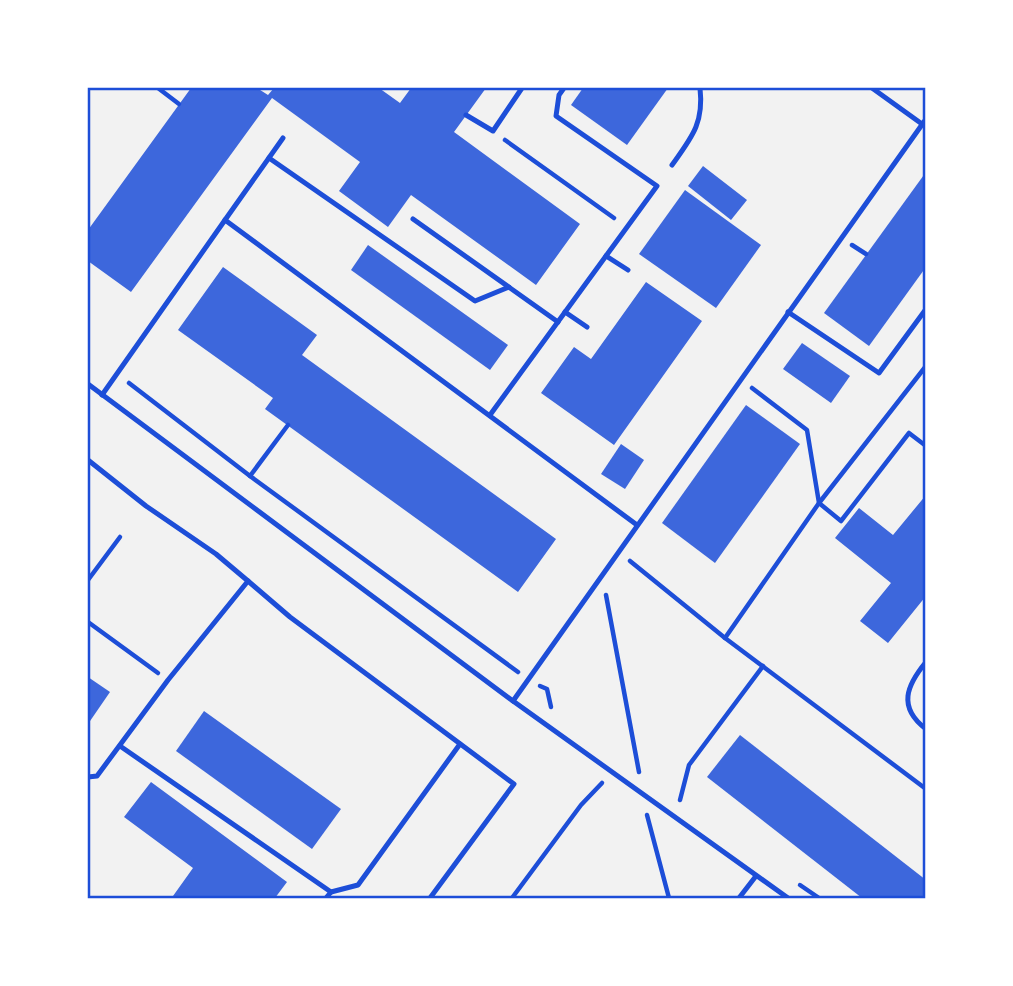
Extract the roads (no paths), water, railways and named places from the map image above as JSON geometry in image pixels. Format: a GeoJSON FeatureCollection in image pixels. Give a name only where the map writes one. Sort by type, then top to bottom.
{"type":"FeatureCollection","features":[{"type":"Feature","properties":{"kind":"lane"},"geometry":{"type":"LineString","coordinates":[[466,115],[492,131],[522,88]]}},
{"type":"Feature","properties":{"kind":"lane"},"geometry":{"type":"LineString","coordinates":[[490,415],[657,186],[556,116],[559,95],[564,88]]}},
{"type":"Feature","properties":{"kind":"lane"},"geometry":{"type":"LineString","coordinates":[[672,165],[699,122],[702,103],[700,88]]}},
{"type":"Feature","properties":{"kind":"lane"},"geometry":{"type":"LineString","coordinates":[[513,701],[924,121],[872,88]]}},
{"type":"Feature","properties":{"kind":"lane"},"geometry":{"type":"LineString","coordinates":[[102,395],[283,138]]}},
{"type":"Feature","properties":{"kind":"lane"},"geometry":{"type":"LineString","coordinates":[[269,158],[475,301],[509,287]]}},
{"type":"Feature","properties":{"kind":"lane"},"geometry":{"type":"LineString","coordinates":[[225,219],[637,525]]}},
{"type":"Feature","properties":{"kind":"lane"},"geometry":{"type":"LineString","coordinates":[[413,219],[558,322]]}},
{"type":"Feature","properties":{"kind":"lane"},"geometry":{"type":"LineString","coordinates":[[606,256],[628,270]]}},
{"type":"Feature","properties":{"kind":"lane"},"geometry":{"type":"LineString","coordinates":[[788,312],[879,373],[926,309]]}},
{"type":"Feature","properties":{"kind":"lane"},"geometry":{"type":"LineString","coordinates":[[565,312],[587,327]]}},
{"type":"Feature","properties":{"kind":"lane"},"geometry":{"type":"LineString","coordinates":[[88,384],[513,701],[788,898]]}},
{"type":"Feature","properties":{"kind":"lane"},"geometry":{"type":"LineString","coordinates":[[88,460],[146,506],[216,554],[290,617],[514,784],[430,898]]}},
{"type":"Feature","properties":{"kind":"lane"},"geometry":{"type":"LineString","coordinates":[[88,777],[97,776],[248,581]]}},
{"type":"Feature","properties":{"kind":"lane"},"geometry":{"type":"LineString","coordinates":[[926,662],[910,682],[908,704],[915,721],[926,729]]}},
{"type":"Feature","properties":{"kind":"lane"},"geometry":{"type":"LineString","coordinates":[[326,898],[331,892],[358,885],[460,744]]}},
{"type":"Feature","properties":{"kind":"lane"},"geometry":{"type":"LineString","coordinates":[[120,746],[331,892]]}},
{"type":"Feature","properties":{"kind":"lane"},"geometry":{"type":"LineString","coordinates":[[739,898],[757,876]]}}]}
